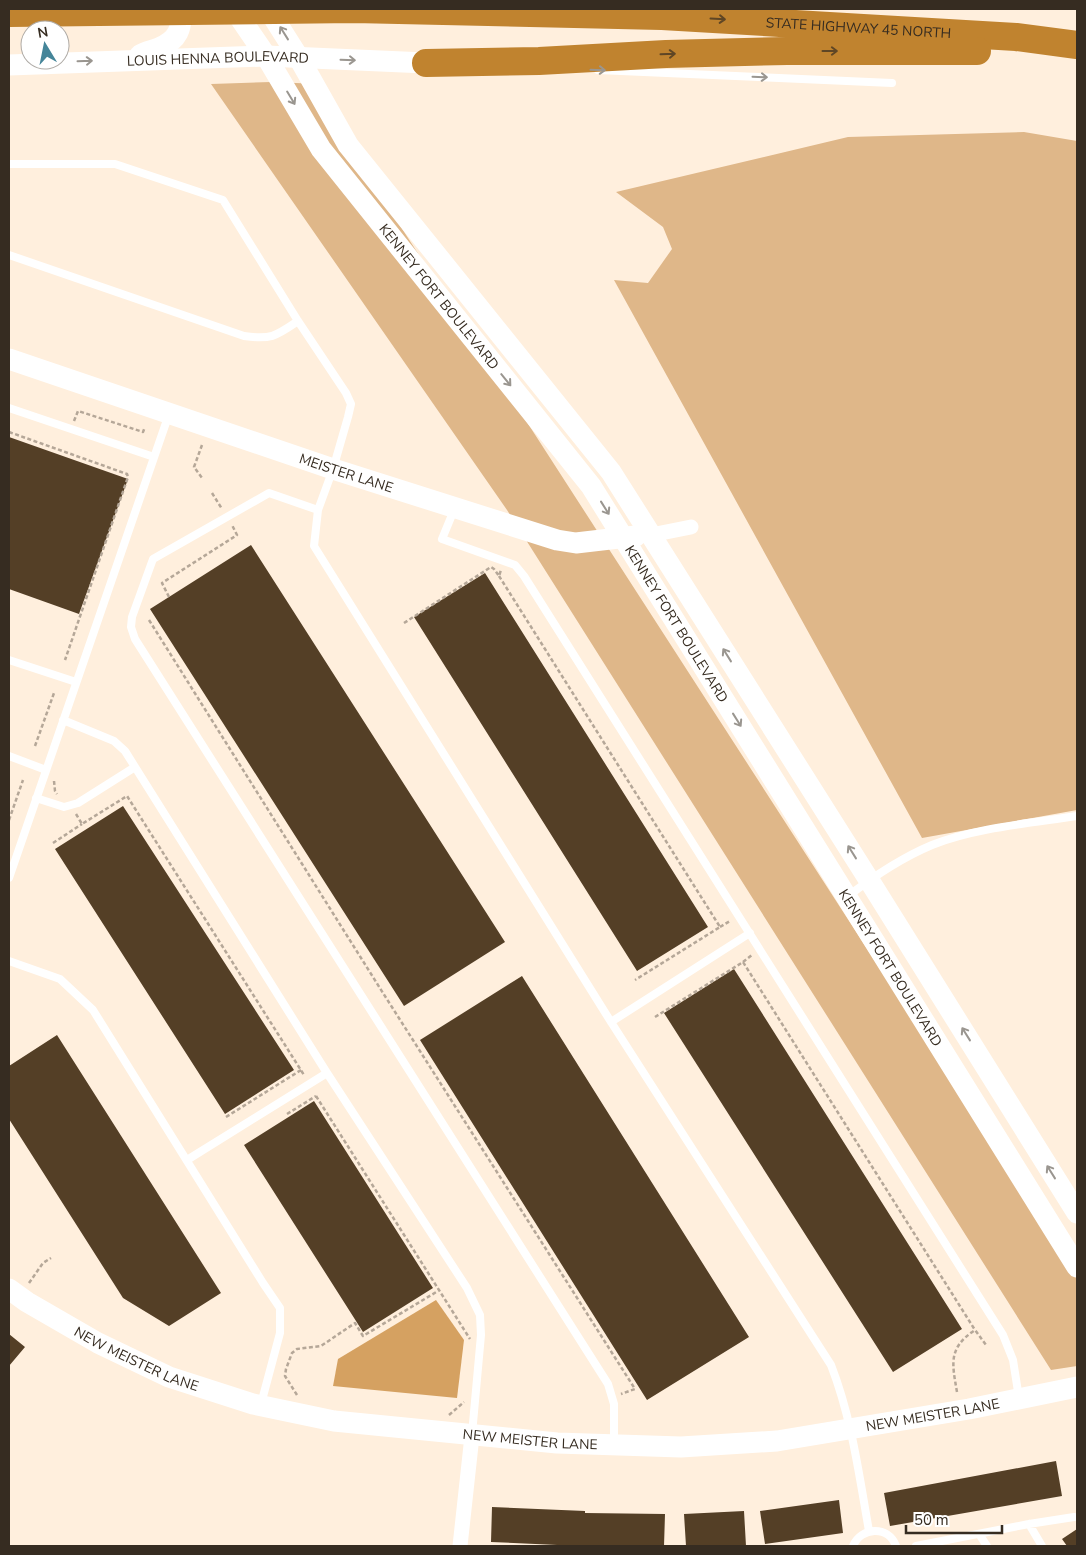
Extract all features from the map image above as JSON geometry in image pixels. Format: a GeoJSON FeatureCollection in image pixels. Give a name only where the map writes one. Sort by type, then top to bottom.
{"type":"FeatureCollection","features":[{"type":"Feature","properties":{"kind":"highway","name":"STATE HIGHWAY 45 NORTH"},"geometry":{"type":"LineString","coordinates":[[9,13],[354,9],[662,16],[1016,37],[1077,45]]}},
{"type":"Feature","properties":{"kind":"highway"},"geometry":{"type":"LineString","coordinates":[[426,63],[539,61],[666,54],[787,51],[998,52],[1077,49]]}},
{"type":"Feature","properties":{"kind":"street"},"geometry":{"type":"LineString","coordinates":[[131,60],[147,51],[160,48],[179,32],[182,23],[180,9]]}},
{"type":"Feature","properties":{"kind":"street","name":"KENNEY FORT BOULEVARD"},"geometry":{"type":"LineString","coordinates":[[234,9],[266,56],[321,148],[591,486],[1077,1267]]}},
{"type":"Feature","properties":{"kind":"street","name":"KENNEY FORT BOULEVARD"},"geometry":{"type":"LineString","coordinates":[[268,9],[299,58],[348,145],[611,472],[1077,1213]]}},
{"type":"Feature","properties":{"kind":"street","name":"LOUIS HENNA BOULEVARD"},"geometry":{"type":"LineString","coordinates":[[9,65],[266,56],[426,63]]}},
{"type":"Feature","properties":{"kind":"street","name":"MEISTER LANE"},"geometry":{"type":"LineString","coordinates":[[9,359],[333,469],[557,540],[576,542],[623,538],[651,535],[691,527]]}},
{"type":"Feature","properties":{"kind":"street","name":"NEW MEISTER LANE"},"geometry":{"type":"LineString","coordinates":[[19,1286],[27,1302],[98,1343],[169,1377],[261,1405],[334,1421],[472,1436],[557,1443],[681,1447],[776,1441],[969,1409],[1077,1387]]}},
{"type":"Feature","properties":{"kind":"street"},"geometry":{"type":"LineString","coordinates":[[460,1546],[472,1436]]}},
{"type":"Feature","properties":{"kind":"lane"},"geometry":{"type":"LineString","coordinates":[[426,63],[555,69]]}},
{"type":"Feature","properties":{"kind":"lane"},"geometry":{"type":"LineString","coordinates":[[585,70],[892,83]]}},
{"type":"Feature","properties":{"kind":"lane"},"geometry":{"type":"LineString","coordinates":[[9,164],[115,164],[224,200],[298,321],[346,393],[351,404],[333,469],[318,510],[314,546],[611,1022],[831,1365],[842,1393],[851,1428],[869,1531]]}},
{"type":"Feature","properties":{"kind":"lane"},"geometry":{"type":"LineString","coordinates":[[9,255],[244,336],[262,339],[278,334],[298,321]]}},
{"type":"Feature","properties":{"kind":"lane"},"geometry":{"type":"LineString","coordinates":[[9,408],[154,457]]}},
{"type":"Feature","properties":{"kind":"lane"},"geometry":{"type":"LineString","coordinates":[[9,878],[169,413]]}},
{"type":"Feature","properties":{"kind":"lane"},"geometry":{"type":"LineString","coordinates":[[318,510],[269,493],[153,559],[132,617],[131,627],[135,639],[608,1384],[614,1404],[614,1445]]}},
{"type":"Feature","properties":{"kind":"lane"},"geometry":{"type":"LineString","coordinates":[[454,508],[442,540],[514,566],[524,576],[1003,1335],[1013,1360],[1019,1398]]}},
{"type":"Feature","properties":{"kind":"lane"},"geometry":{"type":"LineString","coordinates":[[9,660],[76,682]]}},
{"type":"Feature","properties":{"kind":"lane"},"geometry":{"type":"LineString","coordinates":[[63,720],[114,741],[125,751],[327,1072],[467,1288],[480,1315],[481,1335],[472,1436]]}},
{"type":"Feature","properties":{"kind":"lane"},"geometry":{"type":"LineString","coordinates":[[9,756],[46,770]]}},
{"type":"Feature","properties":{"kind":"lane"},"geometry":{"type":"LineString","coordinates":[[36,798],[64,807],[78,803],[135,768]]}},
{"type":"Feature","properties":{"kind":"lane"},"geometry":{"type":"LineString","coordinates":[[848,897],[869,880],[906,857],[934,844],[990,830],[1077,816]]}},
{"type":"Feature","properties":{"kind":"lane"},"geometry":{"type":"LineString","coordinates":[[611,1022],[750,933]]}},
{"type":"Feature","properties":{"kind":"lane"},"geometry":{"type":"LineString","coordinates":[[9,961],[60,979],[94,1010],[280,1308],[280,1332],[261,1405]]}},
{"type":"Feature","properties":{"kind":"lane"},"geometry":{"type":"LineString","coordinates":[[187,1160],[327,1072]]}},
{"type":"Feature","properties":{"kind":"lane"},"geometry":{"type":"LineString","coordinates":[[916,1546],[1074,1517]]}},
{"type":"Feature","properties":{"kind":"lane"},"geometry":{"type":"LineString","coordinates":[[1029,1524],[1042,1546]]}},
{"type":"Feature","properties":{"kind":"lane"},"geometry":{"type":"LineString","coordinates":[[852,1546],[857,1538],[869,1531],[884,1533],[890,1537],[896,1546]]}},
{"type":"Feature","properties":{"kind":"lane"},"geometry":{"type":"LineString","coordinates":[[979,1534],[987,1546]]}},
{"type":"Feature","properties":{"kind":"path"},"geometry":{"type":"LineString","coordinates":[[74,423],[78,411],[143,432],[145,427]]}},
{"type":"Feature","properties":{"kind":"path"},"geometry":{"type":"LineString","coordinates":[[9,432],[127,474],[128,477],[65,660]]}},
{"type":"Feature","properties":{"kind":"path"},"geometry":{"type":"LineString","coordinates":[[202,445],[194,467],[202,478]]}},
{"type":"Feature","properties":{"kind":"path"},"geometry":{"type":"LineString","coordinates":[[212,493],[222,510]]}},
{"type":"Feature","properties":{"kind":"path"},"geometry":{"type":"LineString","coordinates":[[169,597],[162,583],[237,535],[231,524]]}},
{"type":"Feature","properties":{"kind":"path"},"geometry":{"type":"LineString","coordinates":[[404,623],[491,567],[494,569],[720,927]]}},
{"type":"Feature","properties":{"kind":"path"},"geometry":{"type":"LineString","coordinates":[[499,576],[501,570]]}},
{"type":"Feature","properties":{"kind":"path"},"geometry":{"type":"LineString","coordinates":[[149,620],[635,1389],[621,1394]]}},
{"type":"Feature","properties":{"kind":"path"},"geometry":{"type":"LineString","coordinates":[[35,746],[54,693]]}},
{"type":"Feature","properties":{"kind":"path"},"geometry":{"type":"LineString","coordinates":[[9,820],[23,780]]}},
{"type":"Feature","properties":{"kind":"path"},"geometry":{"type":"LineString","coordinates":[[54,781],[54,791],[60,796]]}},
{"type":"Feature","properties":{"kind":"path"},"geometry":{"type":"LineString","coordinates":[[53,843],[127,796],[304,1075]]}},
{"type":"Feature","properties":{"kind":"path"},"geometry":{"type":"LineString","coordinates":[[76,814],[82,824]]}},
{"type":"Feature","properties":{"kind":"path"},"geometry":{"type":"LineString","coordinates":[[635,980],[730,921],[733,926]]}},
{"type":"Feature","properties":{"kind":"path"},"geometry":{"type":"LineString","coordinates":[[655,1017],[752,956],[747,947]]}},
{"type":"Feature","properties":{"kind":"path"},"geometry":{"type":"LineString","coordinates":[[743,962],[986,1345]]}},
{"type":"Feature","properties":{"kind":"path"},"geometry":{"type":"LineString","coordinates":[[226,1118],[301,1070]]}},
{"type":"Feature","properties":{"kind":"path"},"geometry":{"type":"LineString","coordinates":[[314,1092],[438,1291],[471,1340]]}},
{"type":"Feature","properties":{"kind":"path"},"geometry":{"type":"LineString","coordinates":[[287,1114],[316,1096]]}},
{"type":"Feature","properties":{"kind":"path"},"geometry":{"type":"LineString","coordinates":[[19,1286],[43,1263],[51,1258]]}},
{"type":"Feature","properties":{"kind":"path"},"geometry":{"type":"LineString","coordinates":[[299,1398],[285,1376],[292,1353],[297,1349],[321,1346],[355,1324],[363,1336],[438,1291]]}},
{"type":"Feature","properties":{"kind":"path"},"geometry":{"type":"LineString","coordinates":[[957,1392],[952,1366],[953,1356],[957,1346],[964,1337],[976,1330]]}},
{"type":"Feature","properties":{"kind":"path"},"geometry":{"type":"LineString","coordinates":[[449,1415],[466,1400]]}},
{"type":"Feature","properties":{"kind":"shaded area"},"geometry":{"type":"Polygon","coordinates":[[[271,82],[320,84],[368,176],[1077,1274],[1077,1366],[1051,1370],[507,510],[211,84],[271,82]]]}},
{"type":"Feature","properties":{"kind":"shaded area"},"geometry":{"type":"Polygon","coordinates":[[[1024,132],[1077,141],[1077,810],[922,838],[614,280],[648,283],[672,249],[663,227],[616,192],[848,137],[1024,132]]]}},
{"type":"Feature","properties":{"kind":"shaded area"},"geometry":{"type":"Polygon","coordinates":[[[436,1300],[464,1340],[457,1398],[333,1386],[338,1359],[436,1300]]]}},
{"type":"Feature","properties":{"kind":"building"},"geometry":{"type":"Polygon","coordinates":[[[9,437],[128,479],[79,614],[9,589],[9,437]]]}},
{"type":"Feature","properties":{"kind":"building"},"geometry":{"type":"Polygon","coordinates":[[[251,545],[505,942],[404,1006],[150,609],[251,545]]]}},
{"type":"Feature","properties":{"kind":"building"},"geometry":{"type":"Polygon","coordinates":[[[485,573],[708,927],[637,971],[414,617],[485,573]]]}},
{"type":"Feature","properties":{"kind":"building"},"geometry":{"type":"Polygon","coordinates":[[[123,806],[294,1070],[225,1114],[55,849],[123,806]]]}},
{"type":"Feature","properties":{"kind":"building"},"geometry":{"type":"Polygon","coordinates":[[[734,969],[962,1329],[893,1372],[664,1013],[734,969]]]}},
{"type":"Feature","properties":{"kind":"building"},"geometry":{"type":"Polygon","coordinates":[[[522,976],[749,1337],[647,1400],[420,1040],[522,976]]]}},
{"type":"Feature","properties":{"kind":"building"},"geometry":{"type":"Polygon","coordinates":[[[57,1035],[221,1293],[169,1326],[123,1298],[9,1119],[9,1066],[57,1035]]]}},
{"type":"Feature","properties":{"kind":"building"},"geometry":{"type":"Polygon","coordinates":[[[314,1101],[433,1288],[363,1332],[244,1145],[314,1101]]]}},
{"type":"Feature","properties":{"kind":"building"},"geometry":{"type":"Polygon","coordinates":[[[9,1334],[25,1347],[9,1366],[9,1334]]]}},
{"type":"Feature","properties":{"kind":"building"},"geometry":{"type":"Polygon","coordinates":[[[1056,1461],[1062,1496],[890,1526],[884,1493],[1056,1461]]]}},
{"type":"Feature","properties":{"kind":"building"},"geometry":{"type":"Polygon","coordinates":[[[839,1500],[843,1533],[765,1544],[760,1511],[839,1500]]]}},
{"type":"Feature","properties":{"kind":"building"},"geometry":{"type":"Polygon","coordinates":[[[492,1507],[585,1511],[585,1513],[665,1514],[664,1546],[579,1546],[491,1542],[492,1507]]]}},
{"type":"Feature","properties":{"kind":"building"},"geometry":{"type":"Polygon","coordinates":[[[744,1511],[746,1546],[686,1546],[684,1514],[744,1511]]]}},
{"type":"Feature","properties":{"kind":"building"},"geometry":{"type":"Polygon","coordinates":[[[1077,1529],[1077,1546],[1067,1546],[1062,1539],[1077,1529]]]}}]}
